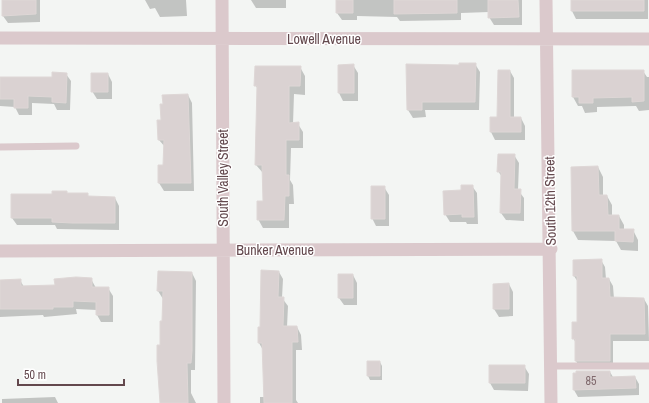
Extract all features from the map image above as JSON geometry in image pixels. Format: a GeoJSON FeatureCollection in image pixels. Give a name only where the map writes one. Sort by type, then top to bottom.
{"type":"FeatureCollection","features":[{"type":"Feature","properties":{"kind":"street","name":"South Valley Street"},"geometry":{"type":"LineString","coordinates":[[222,0],[224,403]]}},
{"type":"Feature","properties":{"kind":"street","name":"South 12th Street"},"geometry":{"type":"LineString","coordinates":[[546,0],[551,249],[551,403]]}},
{"type":"Feature","properties":{"kind":"street","name":"Lowell Avenue"},"geometry":{"type":"LineString","coordinates":[[0,38],[649,39]]}},
{"type":"Feature","properties":{"kind":"street","name":"Bunker Avenue"},"geometry":{"type":"LineString","coordinates":[[0,251],[551,249]]}},
{"type":"Feature","properties":{"kind":"lane"},"geometry":{"type":"LineString","coordinates":[[0,147],[76,146]]}},
{"type":"Feature","properties":{"kind":"lane"},"geometry":{"type":"LineString","coordinates":[[551,366],[649,366]]}},
{"type":"Feature","properties":{"kind":"building"},"geometry":{"type":"Polygon","coordinates":[[[2,0],[36,0],[36,14],[2,16],[2,0]]]}},
{"type":"Feature","properties":{"kind":"building"},"geometry":{"type":"Polygon","coordinates":[[[336,0],[353,0],[353,13],[336,13],[336,0]]]}},
{"type":"Feature","properties":{"kind":"building"},"geometry":{"type":"Polygon","coordinates":[[[394,0],[457,0],[457,13],[394,14],[394,0]]]}},
{"type":"Feature","properties":{"kind":"building"},"geometry":{"type":"Polygon","coordinates":[[[488,0],[518,0],[519,17],[488,18],[488,0]]]}},
{"type":"Feature","properties":{"kind":"building"},"geometry":{"type":"Polygon","coordinates":[[[571,0],[644,0],[644,11],[571,11],[571,0]]]}},
{"type":"Feature","properties":{"kind":"building"},"geometry":{"type":"Polygon","coordinates":[[[459,63],[476,63],[475,102],[422,102],[422,110],[407,110],[406,64],[459,65],[459,63]]]}},
{"type":"Feature","properties":{"kind":"building"},"geometry":{"type":"Polygon","coordinates":[[[354,64],[354,93],[338,93],[338,65],[354,64]]]}},
{"type":"Feature","properties":{"kind":"building"},"geometry":{"type":"Polygon","coordinates":[[[255,66],[301,66],[300,86],[289,86],[289,123],[299,122],[299,140],[286,140],[286,175],[289,175],[289,196],[285,196],[284,220],[257,220],[257,201],[263,201],[262,165],[255,165],[257,86],[254,86],[255,66]]]}},
{"type":"Feature","properties":{"kind":"building"},"geometry":{"type":"Polygon","coordinates":[[[498,70],[510,70],[510,117],[521,117],[521,132],[490,132],[490,117],[497,117],[498,70]]]}},
{"type":"Feature","properties":{"kind":"building"},"geometry":{"type":"Polygon","coordinates":[[[572,70],[644,70],[644,101],[632,102],[632,97],[593,98],[593,103],[579,103],[579,97],[572,97],[572,70]]]}},
{"type":"Feature","properties":{"kind":"building"},"geometry":{"type":"Polygon","coordinates":[[[52,72],[67,73],[66,103],[52,102],[52,97],[28,96],[28,108],[14,108],[14,99],[0,99],[0,77],[52,77],[52,72]]]}},
{"type":"Feature","properties":{"kind":"building"},"geometry":{"type":"Polygon","coordinates":[[[91,73],[108,73],[108,92],[91,92],[91,73]]]}},
{"type":"Feature","properties":{"kind":"building"},"geometry":{"type":"Polygon","coordinates":[[[188,94],[191,183],[158,183],[158,165],[163,165],[164,140],[158,140],[157,120],[161,120],[160,104],[163,104],[162,95],[188,94]]]}},
{"type":"Feature","properties":{"kind":"building"},"geometry":{"type":"Polygon","coordinates":[[[498,154],[515,154],[514,189],[521,189],[520,213],[500,213],[501,172],[497,172],[498,154]]]}},
{"type":"Feature","properties":{"kind":"building"},"geometry":{"type":"Polygon","coordinates":[[[598,166],[599,195],[607,195],[608,215],[619,215],[619,229],[634,229],[633,242],[615,241],[615,231],[572,231],[571,167],[598,166]]]}},
{"type":"Feature","properties":{"kind":"building"},"geometry":{"type":"Polygon","coordinates":[[[461,185],[473,185],[474,217],[462,217],[462,214],[444,215],[443,191],[461,190],[461,185]]]}},
{"type":"Feature","properties":{"kind":"building"},"geometry":{"type":"Polygon","coordinates":[[[371,186],[385,186],[385,219],[371,219],[371,186]]]}},
{"type":"Feature","properties":{"kind":"building"},"geometry":{"type":"Polygon","coordinates":[[[52,191],[88,193],[88,196],[115,197],[115,223],[72,223],[52,222],[52,218],[11,218],[11,194],[52,194],[52,191]]]}},
{"type":"Feature","properties":{"kind":"building"},"geometry":{"type":"Polygon","coordinates":[[[602,259],[602,278],[609,278],[610,297],[644,298],[645,334],[610,334],[610,361],[575,361],[575,339],[572,339],[572,322],[577,322],[577,276],[573,276],[573,260],[602,259]]]}},
{"type":"Feature","properties":{"kind":"building"},"geometry":{"type":"Polygon","coordinates":[[[261,270],[279,271],[278,297],[284,297],[283,326],[297,326],[298,342],[292,342],[292,403],[264,403],[262,343],[258,343],[258,327],[260,327],[261,270]]]}},
{"type":"Feature","properties":{"kind":"building"},"geometry":{"type":"Polygon","coordinates":[[[158,271],[192,272],[192,351],[191,363],[187,363],[188,403],[160,403],[157,345],[160,345],[160,321],[162,321],[163,291],[157,291],[158,271]]]}},
{"type":"Feature","properties":{"kind":"building"},"geometry":{"type":"Polygon","coordinates":[[[338,274],[353,274],[353,298],[338,298],[338,274]]]}},
{"type":"Feature","properties":{"kind":"building"},"geometry":{"type":"Polygon","coordinates":[[[76,277],[92,278],[92,287],[109,287],[109,315],[96,315],[96,302],[73,301],[73,307],[53,307],[53,309],[0,309],[0,280],[21,279],[21,286],[55,285],[54,279],[76,277]]]}},
{"type":"Feature","properties":{"kind":"building"},"geometry":{"type":"Polygon","coordinates":[[[509,283],[509,309],[493,309],[493,284],[509,283]]]}},
{"type":"Feature","properties":{"kind":"building"},"geometry":{"type":"Polygon","coordinates":[[[367,361],[380,361],[380,376],[367,376],[367,361]]]}},
{"type":"Feature","properties":{"kind":"building"},"geometry":{"type":"Polygon","coordinates":[[[489,365],[525,365],[525,383],[489,383],[489,365]]]}},
{"type":"Feature","properties":{"kind":"building"},"geometry":{"type":"Polygon","coordinates":[[[576,371],[610,371],[610,377],[635,376],[636,388],[573,390],[573,373],[576,373],[576,371]]]}}]}
